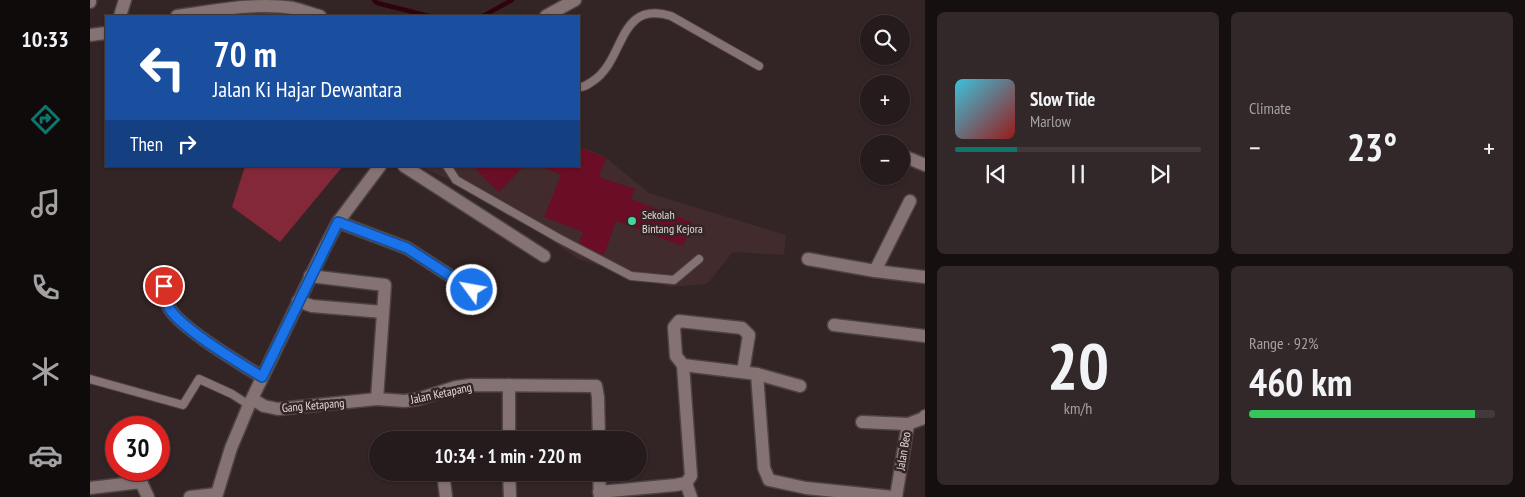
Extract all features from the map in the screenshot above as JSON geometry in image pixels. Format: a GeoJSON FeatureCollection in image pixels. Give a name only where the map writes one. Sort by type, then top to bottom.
{"type":"FeatureCollection","features":[{"type":"Feature","properties":{"kind":"street"},"geometry":{"type":"LineString","coordinates":[[120,15],[126,0]]}},
{"type":"Feature","properties":{"kind":"street"},"geometry":{"type":"LineString","coordinates":[[548,15],[575,0]]}},
{"type":"Feature","properties":{"kind":"street"},"geometry":{"type":"LineString","coordinates":[[184,15],[263,3],[293,8],[317,15]]}},
{"type":"Feature","properties":{"kind":"street"},"geometry":{"type":"LineString","coordinates":[[90,35],[105,32]]}},
{"type":"Feature","properties":{"kind":"street"},"geometry":{"type":"LineString","coordinates":[[910,159],[925,165]]}},
{"type":"Feature","properties":{"kind":"street"},"geometry":{"type":"LineString","coordinates":[[190,497],[216,496],[231,448],[250,402],[310,276],[338,222],[379,167]]}},
{"type":"Feature","properties":{"kind":"street"},"geometry":{"type":"LineString","coordinates":[[406,167],[544,256]]}},
{"type":"Feature","properties":{"kind":"street"},"geometry":{"type":"LineString","coordinates":[[875,271],[910,201]]}},
{"type":"Feature","properties":{"kind":"street"},"geometry":{"type":"LineString","coordinates":[[338,222],[407,248],[472,290]]}},
{"type":"Feature","properties":{"kind":"street"},"geometry":{"type":"LineString","coordinates":[[808,259],[875,271],[925,277]]}},
{"type":"Feature","properties":{"kind":"street"},"geometry":{"type":"LineString","coordinates":[[310,276],[385,285],[376,399]]}},
{"type":"Feature","properties":{"kind":"street"},"geometry":{"type":"LineString","coordinates":[[164,286],[167,305],[177,318],[223,353],[262,377]]}},
{"type":"Feature","properties":{"kind":"street"},"geometry":{"type":"LineString","coordinates":[[298,301],[312,306],[383,312]]}},
{"type":"Feature","properties":{"kind":"street"},"geometry":{"type":"LineString","coordinates":[[599,481],[600,494],[686,483],[691,476],[683,365],[676,356],[674,327],[679,321],[742,328],[749,335],[743,372]]}},
{"type":"Feature","properties":{"kind":"street"},"geometry":{"type":"LineString","coordinates":[[834,325],[925,336]]}},
{"type":"Feature","properties":{"kind":"street"},"geometry":{"type":"LineString","coordinates":[[683,365],[757,374],[800,386]]}},
{"type":"Feature","properties":{"kind":"street"},"geometry":{"type":"LineString","coordinates":[[757,374],[764,473],[769,480],[806,492],[894,497]]}},
{"type":"Feature","properties":{"kind":"street"},"geometry":{"type":"LineString","coordinates":[[509,385],[509,431]]}},
{"type":"Feature","properties":{"kind":"street","name":"Jalan Ketapang"},"geometry":{"type":"LineString","coordinates":[[376,399],[405,401],[418,399],[456,387],[509,385],[596,386],[599,431]]}},
{"type":"Feature","properties":{"kind":"street","name":"Gang Ketapang"},"geometry":{"type":"LineString","coordinates":[[250,402],[278,409],[376,399]]}},
{"type":"Feature","properties":{"kind":"street","name":"Jalan Beo"},"geometry":{"type":"LineString","coordinates":[[894,497],[908,424],[925,416]]}},
{"type":"Feature","properties":{"kind":"street"},"geometry":{"type":"LineString","coordinates":[[862,422],[908,424]]}},
{"type":"Feature","properties":{"kind":"street"},"geometry":{"type":"LineString","coordinates":[[444,481],[446,497]]}},
{"type":"Feature","properties":{"kind":"street"},"geometry":{"type":"LineString","coordinates":[[509,481],[510,497]]}},
{"type":"Feature","properties":{"kind":"street"},"geometry":{"type":"LineString","coordinates":[[90,488],[141,482],[148,497]]}},
{"type":"Feature","properties":{"kind":"street"},"geometry":{"type":"LineString","coordinates":[[686,483],[690,497]]}},
{"type":"Feature","properties":{"kind":"lane"},"geometry":{"type":"LineString","coordinates":[[580,87],[595,80],[604,71],[610,63],[627,28],[648,12],[660,12],[671,16],[759,66]]}},
{"type":"Feature","properties":{"kind":"lane"},"geometry":{"type":"LineString","coordinates":[[448,167],[456,180],[560,240],[630,276],[674,280],[699,259]]}},
{"type":"Feature","properties":{"kind":"lane"},"geometry":{"type":"LineString","coordinates":[[90,379],[183,405],[199,379],[250,402]]}},
{"type":"Feature","properties":{"kind":"shaded area"},"geometry":{"type":"Polygon","coordinates":[[[264,11],[294,15],[263,15],[264,11]]]}},
{"type":"Feature","properties":{"kind":"shaded area","name":"Sekolah Bintang Kejora"},"geometry":{"type":"Polygon","coordinates":[[[580,146],[604,156],[649,193],[786,235],[784,255],[733,252],[707,284],[670,287],[578,259],[488,197],[421,167],[580,167],[580,146]]]}},
{"type":"Feature","properties":{"kind":"shaded area"},"geometry":{"type":"Polygon","coordinates":[[[245,167],[342,167],[280,242],[232,207],[245,167]]]}},
{"type":"Feature","properties":{"kind":"building"},"geometry":{"type":"Polygon","coordinates":[[[580,147],[606,158],[599,177],[635,189],[631,199],[692,222],[683,246],[616,221],[604,255],[578,244],[583,232],[544,217],[561,175],[542,167],[580,167],[580,147]]]}},
{"type":"Feature","properties":{"kind":"building"},"geometry":{"type":"Polygon","coordinates":[[[477,167],[523,167],[499,192],[476,170],[477,167]]]}},
{"type":"Feature","properties":{"kind":"waterway"},"geometry":{"type":"LineString","coordinates":[[374,0],[377,3],[425,15]]}},
{"type":"Feature","properties":{"kind":"waterway"},"geometry":{"type":"LineString","coordinates":[[485,15],[512,0]]}},
{"type":"Feature","properties":{"kind":"place","name":"Sekolah Bintang Kejora"},"geometry":{"type":"Point","coordinates":[632,221]}},
{"type":"Feature","properties":{"kind":"route"},"geometry":{"type":"LineString","coordinates":[[164,286],[167,305],[177,318],[223,353],[262,377],[338,222],[407,248],[472,290]]}}]}
